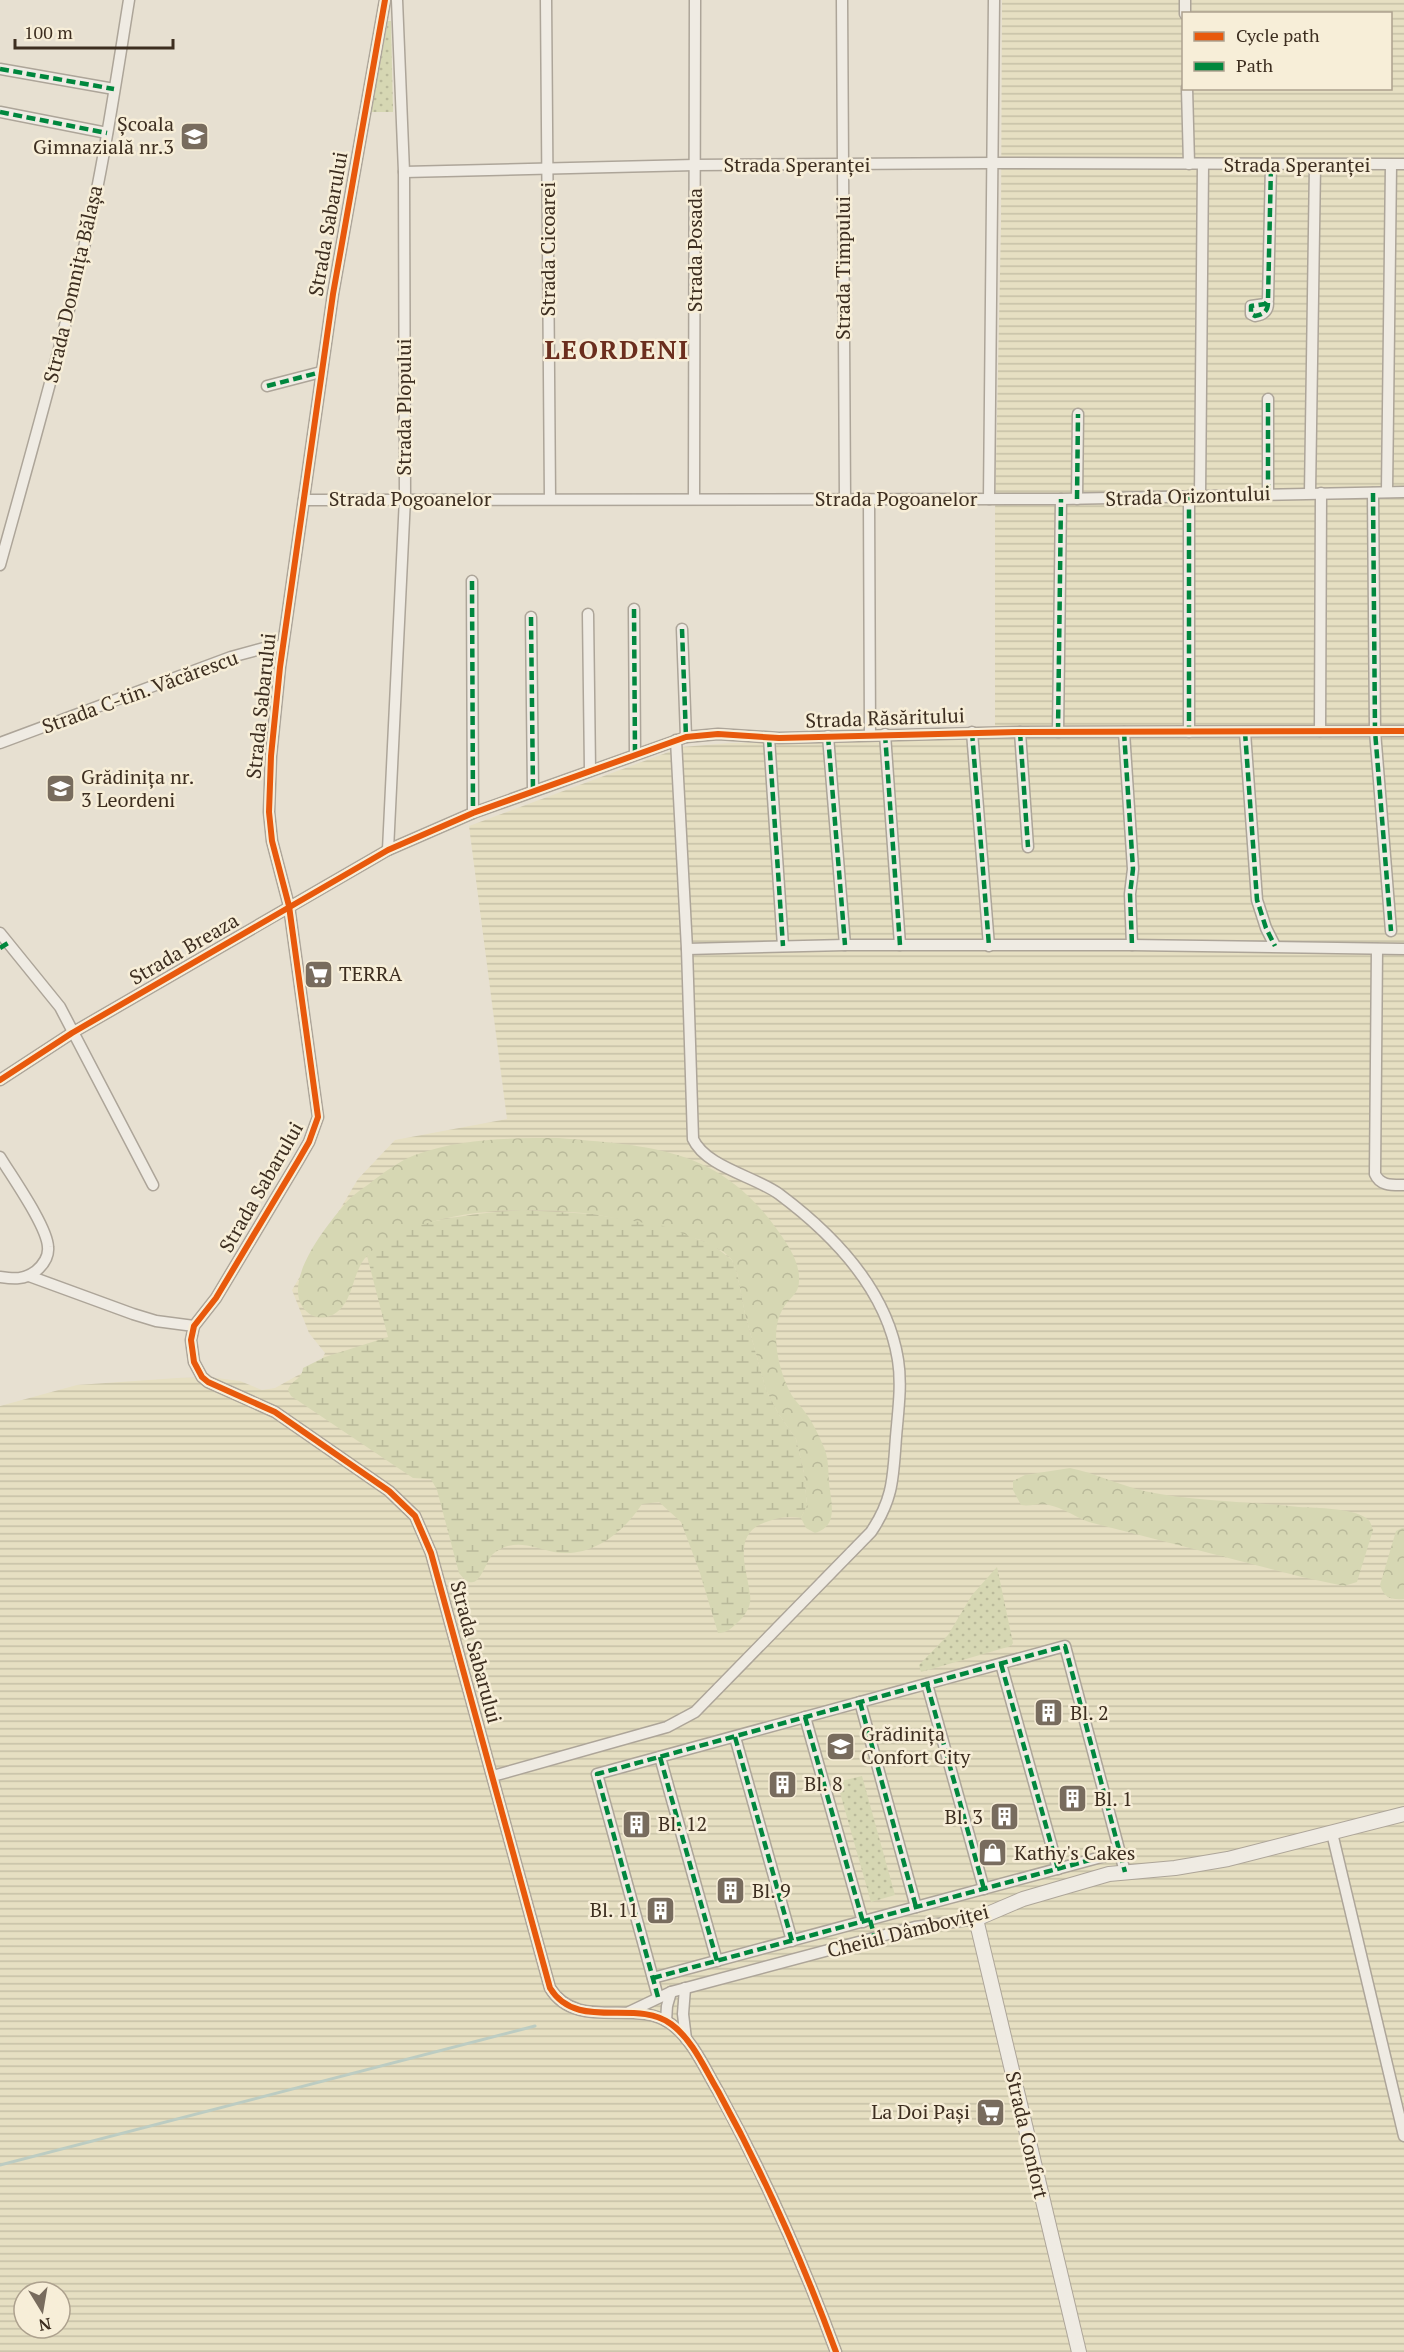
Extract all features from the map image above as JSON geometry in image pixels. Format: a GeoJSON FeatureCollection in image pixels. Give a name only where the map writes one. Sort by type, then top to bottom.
{"type":"FeatureCollection","features":[{"type":"Feature","properties":{"kind":"street","name":"Strada Domnița Bălașa"},"geometry":{"type":"LineString","coordinates":[[0,565],[58,355],[90,218],[129,0]]}},
{"type":"Feature","properties":{"kind":"street","name":"Strada Sabarului"},"geometry":{"type":"LineString","coordinates":[[385,0],[321,372],[282,646],[271,746],[269,812],[275,855],[289,906],[318,1117],[315,1129],[303,1152],[216,1298],[194,1326],[191,1340],[193,1356],[197,1369],[208,1382],[275,1412],[389,1491],[415,1516],[431,1553],[550,1988],[558,1998],[574,2008],[591,2012],[653,2016],[666,2021]]}},
{"type":"Feature","properties":{"kind":"street","name":"Strada Plopului"},"geometry":{"type":"LineString","coordinates":[[388,850],[405,498],[404,172],[397,0]]}},
{"type":"Feature","properties":{"kind":"street","name":"Strada Cicoarei"},"geometry":{"type":"LineString","coordinates":[[546,0],[550,499]]}},
{"type":"Feature","properties":{"kind":"street","name":"Strada Posada"},"geometry":{"type":"LineString","coordinates":[[694,499],[695,0]]}},
{"type":"Feature","properties":{"kind":"street","name":"Strada Timpului"},"geometry":{"type":"LineString","coordinates":[[842,0],[845,500]]}},
{"type":"Feature","properties":{"kind":"street","name":"Strada Pogoanelor"},"geometry":{"type":"LineString","coordinates":[[304,500],[405,498],[989,499],[994,0]]}},
{"type":"Feature","properties":{"kind":"street"},"geometry":{"type":"LineString","coordinates":[[382,13],[399,14]]}},
{"type":"Feature","properties":{"kind":"street"},"geometry":{"type":"LineString","coordinates":[[0,69],[114,89]]}},
{"type":"Feature","properties":{"kind":"street"},"geometry":{"type":"LineString","coordinates":[[1187,90],[1189,164]]}},
{"type":"Feature","properties":{"kind":"street"},"geometry":{"type":"LineString","coordinates":[[0,112],[107,133]]}},
{"type":"Feature","properties":{"kind":"street"},"geometry":{"type":"LineString","coordinates":[[1189,732],[1203,164]]}},
{"type":"Feature","properties":{"kind":"street","name":"Strada Speranței"},"geometry":{"type":"LineString","coordinates":[[404,172],[695,165],[1404,164]]}},
{"type":"Feature","properties":{"kind":"street"},"geometry":{"type":"LineString","coordinates":[[1268,303],[1271,165]]}},
{"type":"Feature","properties":{"kind":"street"},"geometry":{"type":"LineString","coordinates":[[1315,165],[1315,493],[1320,731]]}},
{"type":"Feature","properties":{"kind":"street"},"geometry":{"type":"LineString","coordinates":[[1387,492],[1391,165]]}},
{"type":"Feature","properties":{"kind":"street"},"geometry":{"type":"LineString","coordinates":[[267,386],[321,372]]}},
{"type":"Feature","properties":{"kind":"street"},"geometry":{"type":"LineString","coordinates":[[1268,494],[1269,399]]}},
{"type":"Feature","properties":{"kind":"street"},"geometry":{"type":"LineString","coordinates":[[1077,499],[1078,414]]}},
{"type":"Feature","properties":{"kind":"street","name":"Strada Orizontului"},"geometry":{"type":"LineString","coordinates":[[989,499],[1404,492]]}},
{"type":"Feature","properties":{"kind":"street"},"geometry":{"type":"LineString","coordinates":[[1373,493],[1375,731],[1390,931]]}},
{"type":"Feature","properties":{"kind":"street"},"geometry":{"type":"LineString","coordinates":[[1059,732],[1060,499]]}},
{"type":"Feature","properties":{"kind":"street"},"geometry":{"type":"LineString","coordinates":[[869,500],[870,735]]}},
{"type":"Feature","properties":{"kind":"street"},"geometry":{"type":"LineString","coordinates":[[472,581],[473,813]]}},
{"type":"Feature","properties":{"kind":"street"},"geometry":{"type":"LineString","coordinates":[[634,609],[635,754]]}},
{"type":"Feature","properties":{"kind":"street"},"geometry":{"type":"LineString","coordinates":[[588,614],[590,770]]}},
{"type":"Feature","properties":{"kind":"street"},"geometry":{"type":"LineString","coordinates":[[531,617],[533,791]]}},
{"type":"Feature","properties":{"kind":"street"},"geometry":{"type":"LineString","coordinates":[[493,1776],[667,1727],[695,1712],[871,1532],[881,1518],[891,1492],[899,1374],[894,1345],[875,1297],[852,1262],[814,1222],[770,1188],[708,1157],[693,1139],[681,738],[682,629]]}},
{"type":"Feature","properties":{"kind":"street","name":"Strada C-tin. Văcărescu"},"geometry":{"type":"LineString","coordinates":[[0,743],[231,657],[268,647],[282,646]]}},
{"type":"Feature","properties":{"kind":"street","name":"Strada Răsăritului"},"geometry":{"type":"LineString","coordinates":[[388,850],[473,813],[681,738],[718,734],[769,738],[972,732],[1404,731]]}},
{"type":"Feature","properties":{"kind":"street"},"geometry":{"type":"LineString","coordinates":[[972,732],[989,946]]}},
{"type":"Feature","properties":{"kind":"street"},"geometry":{"type":"LineString","coordinates":[[1020,732],[1029,848]]}},
{"type":"Feature","properties":{"kind":"street"},"geometry":{"type":"LineString","coordinates":[[1124,732],[1133,869],[1130,894],[1132,945]]}},
{"type":"Feature","properties":{"kind":"street"},"geometry":{"type":"LineString","coordinates":[[1245,732],[1257,900],[1266,928],[1275,946]]}},
{"type":"Feature","properties":{"kind":"street"},"geometry":{"type":"LineString","coordinates":[[885,734],[900,945]]}},
{"type":"Feature","properties":{"kind":"street"},"geometry":{"type":"LineString","coordinates":[[828,736],[845,945]]}},
{"type":"Feature","properties":{"kind":"street"},"geometry":{"type":"LineString","coordinates":[[769,738],[783,946]]}},
{"type":"Feature","properties":{"kind":"street","name":"Strada Breaza"},"geometry":{"type":"LineString","coordinates":[[0,1080],[72,1033],[388,850]]}},
{"type":"Feature","properties":{"kind":"street"},"geometry":{"type":"LineString","coordinates":[[0,933],[4,945],[56,1002],[153,1185]]}},
{"type":"Feature","properties":{"kind":"street"},"geometry":{"type":"LineString","coordinates":[[687,949],[845,945],[1275,946],[1404,949]]}},
{"type":"Feature","properties":{"kind":"street"},"geometry":{"type":"LineString","coordinates":[[1377,949],[1375,1174],[1384,1184],[1404,1185]]}},
{"type":"Feature","properties":{"kind":"street"},"geometry":{"type":"LineString","coordinates":[[0,1157],[47,1239],[49,1248],[45,1262],[29,1276],[14,1279],[0,1277]]}},
{"type":"Feature","properties":{"kind":"street"},"geometry":{"type":"LineString","coordinates":[[29,1276],[141,1316],[163,1322],[194,1326]]}},
{"type":"Feature","properties":{"kind":"street"},"geometry":{"type":"LineString","coordinates":[[658,1997],[597,1774],[1065,1646],[1125,1872]]}},
{"type":"Feature","properties":{"kind":"street"},"geometry":{"type":"LineString","coordinates":[[1001,1664],[1058,1869]]}},
{"type":"Feature","properties":{"kind":"street"},"geometry":{"type":"LineString","coordinates":[[927,1684],[984,1889]]}},
{"type":"Feature","properties":{"kind":"street"},"geometry":{"type":"LineString","coordinates":[[860,1702],[916,1907]]}},
{"type":"Feature","properties":{"kind":"street"},"geometry":{"type":"LineString","coordinates":[[805,1717],[866,1921],[875,1938]]}},
{"type":"Feature","properties":{"kind":"street"},"geometry":{"type":"LineString","coordinates":[[735,1737],[792,1941]]}},
{"type":"Feature","properties":{"kind":"street"},"geometry":{"type":"LineString","coordinates":[[660,1757],[717,1960]]}},
{"type":"Feature","properties":{"kind":"street","name":"Cheiul Dâmboviței"},"geometry":{"type":"LineString","coordinates":[[626,2013],[671,1992],[926,1925],[976,1919],[1033,1895],[1125,1872],[1206,1863],[1404,1814]]}},
{"type":"Feature","properties":{"kind":"street"},"geometry":{"type":"LineString","coordinates":[[1332,1833],[1404,2136]]}},
{"type":"Feature","properties":{"kind":"street"},"geometry":{"type":"LineString","coordinates":[[653,1978],[1120,1852]]}},
{"type":"Feature","properties":{"kind":"street","name":"Strada Confort"},"geometry":{"type":"LineString","coordinates":[[976,1919],[1079,2352]]}},
{"type":"Feature","properties":{"kind":"street"},"geometry":{"type":"LineString","coordinates":[[685,1988],[682,2006],[686,2040]]}},
{"type":"Feature","properties":{"kind":"street"},"geometry":{"type":"LineString","coordinates":[[671,1992],[666,2021],[686,2040],[714,2084],[763,2179],[805,2273],[836,2352]]}},
{"type":"Feature","properties":{"kind":"shaded area"},"geometry":{"type":"Polygon","coordinates":[[[1002,0],[1404,0],[1404,2352],[0,2352],[0,1406],[77,1385],[177,1378],[209,1377],[240,1381],[262,1390],[275,1388],[320,1363],[325,1353],[309,1333],[292,1290],[358,1179],[395,1140],[507,1119],[469,826],[682,747],[730,743],[995,737],[995,512],[1001,226],[1002,0]]]}},
{"type":"Feature","properties":{"kind":"green space"},"geometry":{"type":"Polygon","coordinates":[[[388,21],[391,21],[393,112],[371,112],[388,21]]]}},
{"type":"Feature","properties":{"kind":"green space"},"geometry":{"type":"Polygon","coordinates":[[[559,1138],[652,1149],[706,1166],[730,1181],[754,1201],[784,1239],[795,1259],[799,1273],[799,1285],[779,1316],[777,1348],[781,1370],[789,1390],[811,1420],[826,1453],[832,1512],[828,1525],[823,1530],[815,1533],[806,1528],[801,1518],[807,1505],[804,1473],[796,1439],[766,1390],[732,1260],[724,1252],[701,1240],[633,1222],[591,1214],[529,1210],[464,1215],[419,1227],[368,1255],[362,1262],[347,1299],[335,1313],[320,1317],[313,1316],[306,1311],[299,1300],[298,1286],[309,1255],[350,1198],[391,1168],[415,1155],[450,1145],[504,1139],[559,1138]]]}},
{"type":"Feature","properties":{"kind":"green space"},"geometry":{"type":"Polygon","coordinates":[[[522,1210],[592,1214],[663,1226],[713,1245],[732,1260],[766,1390],[796,1439],[804,1473],[807,1505],[801,1518],[789,1517],[773,1520],[757,1526],[749,1533],[745,1542],[744,1563],[750,1603],[743,1617],[726,1631],[718,1633],[699,1570],[681,1522],[659,1502],[642,1504],[616,1533],[605,1541],[581,1551],[554,1552],[520,1545],[504,1547],[492,1555],[479,1578],[471,1582],[459,1573],[437,1490],[431,1479],[413,1478],[291,1396],[288,1390],[301,1375],[303,1368],[325,1357],[388,1337],[367,1256],[381,1243],[399,1233],[439,1220],[522,1210]]]}},
{"type":"Feature","properties":{"kind":"green space"},"geometry":{"type":"Polygon","coordinates":[[[1070,1468],[1163,1495],[1343,1510],[1366,1518],[1373,1530],[1357,1582],[1344,1586],[1089,1522],[1049,1505],[1021,1505],[1013,1490],[1013,1481],[1025,1475],[1070,1468]]]}},
{"type":"Feature","properties":{"kind":"green space"},"geometry":{"type":"Polygon","coordinates":[[[1404,1528],[1404,1599],[1395,1599],[1386,1595],[1380,1585],[1396,1531],[1404,1528]]]}},
{"type":"Feature","properties":{"kind":"green space"},"geometry":{"type":"Polygon","coordinates":[[[997,1567],[1013,1643],[1011,1646],[921,1672],[919,1665],[948,1635],[972,1595],[997,1567]]]}},
{"type":"Feature","properties":{"kind":"green space"},"geometry":{"type":"Polygon","coordinates":[[[862,1776],[895,1895],[871,1902],[837,1782],[862,1776]]]}},
{"type":"Feature","properties":{"kind":"waterway"},"geometry":{"type":"LineString","coordinates":[[0,2165],[535,2026]]}},
{"type":"Feature","properties":{"kind":"marked path"},"geometry":{"type":"LineString","coordinates":[[0,69],[114,89]]}},
{"type":"Feature","properties":{"kind":"marked path"},"geometry":{"type":"LineString","coordinates":[[0,112],[107,133]]}},
{"type":"Feature","properties":{"kind":"marked path"},"geometry":{"type":"LineString","coordinates":[[1268,303],[1263,314],[1255,316],[1251,314],[1251,306],[1265,304],[1268,300],[1271,165]]}},
{"type":"Feature","properties":{"kind":"marked path"},"geometry":{"type":"LineString","coordinates":[[267,386],[321,372]]}},
{"type":"Feature","properties":{"kind":"marked path"},"geometry":{"type":"LineString","coordinates":[[1268,399],[1268,493]]}},
{"type":"Feature","properties":{"kind":"marked path"},"geometry":{"type":"LineString","coordinates":[[1077,499],[1078,414]]}},
{"type":"Feature","properties":{"kind":"marked path"},"geometry":{"type":"LineString","coordinates":[[1373,493],[1375,731],[1391,931]]}},
{"type":"Feature","properties":{"kind":"marked path"},"geometry":{"type":"LineString","coordinates":[[1189,496],[1189,732]]}},
{"type":"Feature","properties":{"kind":"marked path"},"geometry":{"type":"LineString","coordinates":[[1058,732],[1061,499]]}},
{"type":"Feature","properties":{"kind":"marked path"},"geometry":{"type":"LineString","coordinates":[[472,581],[473,813]]}},
{"type":"Feature","properties":{"kind":"marked path"},"geometry":{"type":"LineString","coordinates":[[634,609],[635,754]]}},
{"type":"Feature","properties":{"kind":"marked path"},"geometry":{"type":"LineString","coordinates":[[531,617],[533,791]]}},
{"type":"Feature","properties":{"kind":"marked path"},"geometry":{"type":"LineString","coordinates":[[682,629],[686,737]]}},
{"type":"Feature","properties":{"kind":"marked path"},"geometry":{"type":"LineString","coordinates":[[972,732],[989,946]]}},
{"type":"Feature","properties":{"kind":"marked path"},"geometry":{"type":"LineString","coordinates":[[1020,732],[1028,847]]}},
{"type":"Feature","properties":{"kind":"marked path"},"geometry":{"type":"LineString","coordinates":[[1124,732],[1133,869],[1130,894],[1132,945]]}},
{"type":"Feature","properties":{"kind":"marked path"},"geometry":{"type":"LineString","coordinates":[[1245,732],[1257,900],[1266,928],[1275,946]]}},
{"type":"Feature","properties":{"kind":"marked path"},"geometry":{"type":"LineString","coordinates":[[885,734],[900,945]]}},
{"type":"Feature","properties":{"kind":"marked path"},"geometry":{"type":"LineString","coordinates":[[828,736],[845,945]]}},
{"type":"Feature","properties":{"kind":"marked path"},"geometry":{"type":"LineString","coordinates":[[769,738],[783,946]]}},
{"type":"Feature","properties":{"kind":"marked path"},"geometry":{"type":"LineString","coordinates":[[0,948],[8,943]]}},
{"type":"Feature","properties":{"kind":"marked path"},"geometry":{"type":"LineString","coordinates":[[658,1997],[597,1774],[1065,1646],[1125,1872]]}},
{"type":"Feature","properties":{"kind":"marked path"},"geometry":{"type":"LineString","coordinates":[[1001,1664],[1058,1869]]}},
{"type":"Feature","properties":{"kind":"marked path"},"geometry":{"type":"LineString","coordinates":[[927,1684],[984,1889]]}},
{"type":"Feature","properties":{"kind":"marked path"},"geometry":{"type":"LineString","coordinates":[[860,1702],[916,1907]]}},
{"type":"Feature","properties":{"kind":"marked path"},"geometry":{"type":"LineString","coordinates":[[805,1717],[863,1922]]}},
{"type":"Feature","properties":{"kind":"marked path"},"geometry":{"type":"LineString","coordinates":[[735,1737],[792,1941]]}},
{"type":"Feature","properties":{"kind":"marked path"},"geometry":{"type":"LineString","coordinates":[[660,1757],[717,1961]]}},
{"type":"Feature","properties":{"kind":"marked path"},"geometry":{"type":"LineString","coordinates":[[653,1978],[1120,1852]]}},
{"type":"Feature","properties":{"kind":"marked path"},"geometry":{"type":"LineString","coordinates":[[870,1920],[875,1938]]}},
{"type":"Feature","properties":{"kind":"cycle path"},"geometry":{"type":"LineString","coordinates":[[385,0],[333,294],[280,667],[271,756],[269,812],[272,841],[289,906],[318,1117],[309,1142],[298,1161],[216,1298],[194,1326],[191,1340],[194,1362],[202,1377],[208,1382],[275,1412],[389,1491],[415,1516],[431,1553],[550,1988],[562,2001],[575,2009],[657,2017],[679,2030],[718,2091],[767,2187],[810,2285],[836,2352]]}},
{"type":"Feature","properties":{"kind":"cycle path"},"geometry":{"type":"LineString","coordinates":[[0,1080],[72,1033],[388,850],[473,813],[686,737],[718,734],[779,738],[1020,732],[1404,731]]}},
{"type":"Feature","properties":{"kind":"place","name":"Școala Gimnazială nr.3"},"geometry":{"type":"Point","coordinates":[195,136]}},
{"type":"Feature","properties":{"kind":"place","name":"Grădinița nr. 3 Leordeni"},"geometry":{"type":"Point","coordinates":[60,788]}},
{"type":"Feature","properties":{"kind":"place","name":"TERRA"},"geometry":{"type":"Point","coordinates":[318,974]}},
{"type":"Feature","properties":{"kind":"place","name":"Bl. 2"},"geometry":{"type":"Point","coordinates":[1049,1713]}},
{"type":"Feature","properties":{"kind":"place","name":"Grădinița Confort City"},"geometry":{"type":"Point","coordinates":[840,1746]}},
{"type":"Feature","properties":{"kind":"place","name":"Bl. 8"},"geometry":{"type":"Point","coordinates":[783,1784]}},
{"type":"Feature","properties":{"kind":"place","name":"Bl. 1"},"geometry":{"type":"Point","coordinates":[1073,1799]}},
{"type":"Feature","properties":{"kind":"place","name":"Bl. 3"},"geometry":{"type":"Point","coordinates":[1004,1817]}},
{"type":"Feature","properties":{"kind":"place","name":"Bl. 12"},"geometry":{"type":"Point","coordinates":[637,1824]}},
{"type":"Feature","properties":{"kind":"place","name":"Kathy's Cakes"},"geometry":{"type":"Point","coordinates":[993,1853]}},
{"type":"Feature","properties":{"kind":"place","name":"Bl. 9"},"geometry":{"type":"Point","coordinates":[731,1891]}},
{"type":"Feature","properties":{"kind":"place","name":"Bl. 11"},"geometry":{"type":"Point","coordinates":[660,1910]}},
{"type":"Feature","properties":{"kind":"place","name":"La Doi Pași"},"geometry":{"type":"Point","coordinates":[991,2112]}},
{"type":"Feature","properties":{"kind":"district","name":"LEORDENI"},"geometry":{"type":"Point","coordinates":[617,350]}}]}
